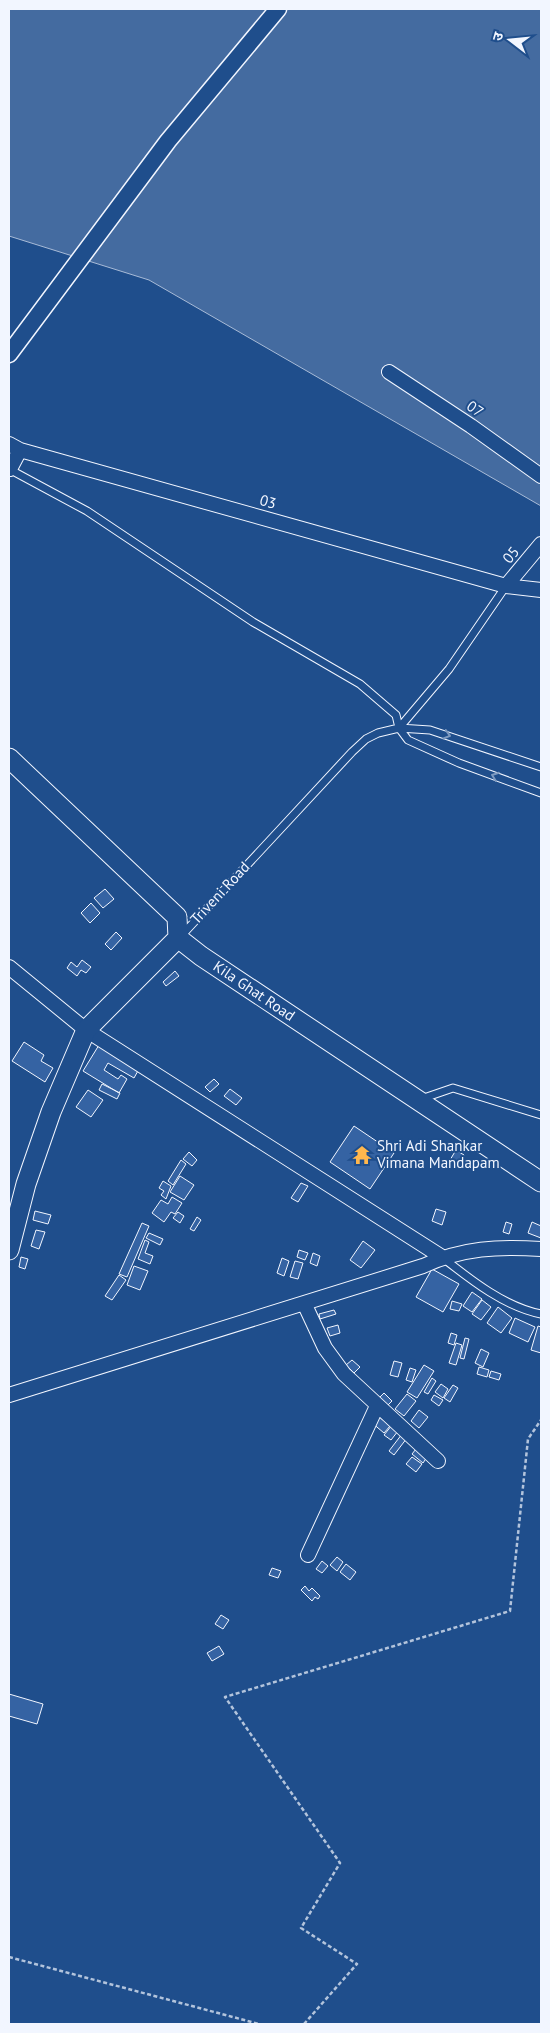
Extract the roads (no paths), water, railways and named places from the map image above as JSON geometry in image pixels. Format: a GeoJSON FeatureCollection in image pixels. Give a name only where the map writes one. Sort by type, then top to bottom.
{"type":"FeatureCollection","features":[{"type":"Feature","properties":{"kind":"main road"},"geometry":{"type":"LineString","coordinates":[[9,758],[177,917],[178,938]]}},
{"type":"Feature","properties":{"kind":"main road","name":"Triveni Road"},"geometry":{"type":"LineString","coordinates":[[10,1239],[26,1184],[51,1112],[86,1030],[178,938]]}},
{"type":"Feature","properties":{"kind":"main road","name":"Kila Ghat Road"},"geometry":{"type":"LineString","coordinates":[[178,938],[201,956],[541,1182]]}},
{"type":"Feature","properties":{"kind":"street"},"geometry":{"type":"LineString","coordinates":[[9,354],[168,140],[278,9]]}},
{"type":"Feature","properties":{"kind":"street","name":"07"},"geometry":{"type":"LineString","coordinates":[[389,372],[471,426],[541,476]]}},
{"type":"Feature","properties":{"kind":"street"},"geometry":{"type":"LineString","coordinates":[[10,469],[14,447]]}},
{"type":"Feature","properties":{"kind":"street","name":"03"},"geometry":{"type":"LineString","coordinates":[[14,447],[506,586],[541,590]]}},
{"type":"Feature","properties":{"kind":"street","name":"05"},"geometry":{"type":"LineString","coordinates":[[506,586],[541,544]]}},
{"type":"Feature","properties":{"kind":"street"},"geometry":{"type":"LineString","coordinates":[[9,967],[86,1030],[442,1257]]}},
{"type":"Feature","properties":{"kind":"street"},"geometry":{"type":"LineString","coordinates":[[9,1396],[423,1266],[442,1257],[476,1249],[511,1247],[541,1249]]}},
{"type":"Feature","properties":{"kind":"street"},"geometry":{"type":"LineString","coordinates":[[304,1303],[325,1348],[344,1374],[438,1461]]}},
{"type":"Feature","properties":{"kind":"street"},"geometry":{"type":"LineString","coordinates":[[308,1554],[377,1406]]}},
{"type":"Feature","properties":{"kind":"lane"},"geometry":{"type":"LineString","coordinates":[[10,469],[87,511],[253,622],[360,684],[396,715],[399,728],[408,740],[459,762],[541,792]]}},
{"type":"Feature","properties":{"kind":"lane"},"geometry":{"type":"LineString","coordinates":[[399,728],[449,669],[506,586]]}},
{"type":"Feature","properties":{"kind":"lane","name":"Triveni Road"},"geometry":{"type":"LineString","coordinates":[[178,938],[352,752],[366,739],[378,733],[399,728],[430,730],[541,766]]}},
{"type":"Feature","properties":{"kind":"lane"},"geometry":{"type":"LineString","coordinates":[[418,1100],[453,1088],[541,1115]]}},
{"type":"Feature","properties":{"kind":"lane"},"geometry":{"type":"LineString","coordinates":[[442,1257],[474,1282],[527,1312],[541,1314]]}},
{"type":"Feature","properties":{"kind":"water"},"geometry":{"type":"Polygon","coordinates":[[[9,9],[541,9],[541,506],[149,280],[9,236],[9,9]]]}},
{"type":"Feature","properties":{"kind":"place","name":"Shri Adi Shankar Vimana Mandapam"},"geometry":{"type":"Point","coordinates":[362,1155]}}]}
